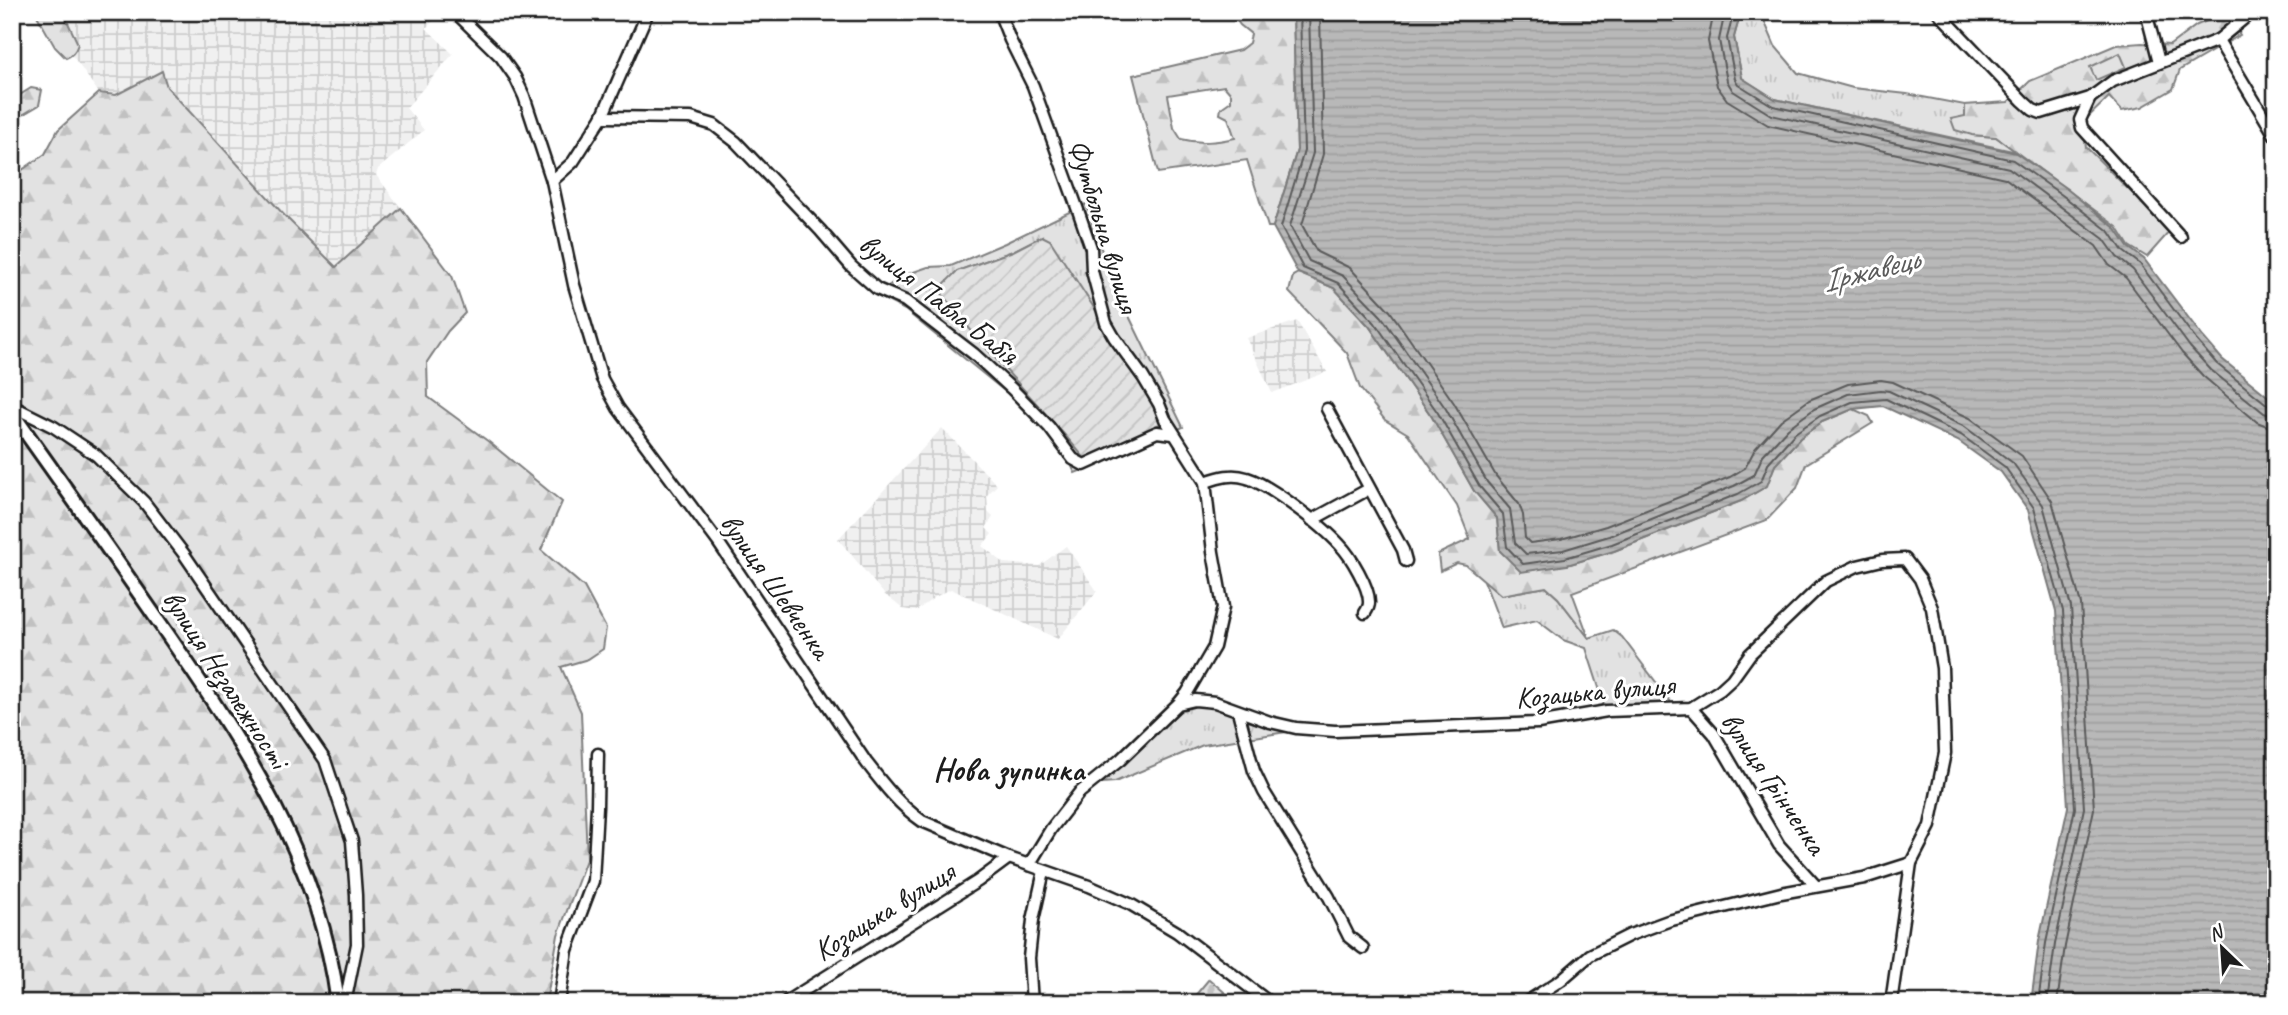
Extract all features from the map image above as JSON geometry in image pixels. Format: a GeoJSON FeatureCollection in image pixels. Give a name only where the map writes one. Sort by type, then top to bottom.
{"type":"FeatureCollection","features":[{"type":"Feature","properties":{"kind":"main road","name":"вулиця Незалежності"},"geometry":{"type":"LineString","coordinates":[[12,413],[202,685],[267,789],[304,869],[321,923],[338,1003]]}},
{"type":"Feature","properties":{"kind":"street","name":"вулиця Шевченка"},"geometry":{"type":"LineString","coordinates":[[455,12],[501,57],[524,96],[552,181],[564,246],[601,379],[618,408],[718,542],[886,788],[910,813],[922,821],[1009,858],[1089,886],[1130,904],[1177,932],[1270,1003]]}},
{"type":"Feature","properties":{"kind":"street"},"geometry":{"type":"LineString","coordinates":[[552,181],[573,162],[602,117],[648,12]]}},
{"type":"Feature","properties":{"kind":"street","name":"Футбольна вулиця"},"geometry":{"type":"LineString","coordinates":[[999,12],[1033,86],[1079,213],[1091,248],[1092,271],[1106,323],[1143,377],[1173,434],[1205,482]]}},
{"type":"Feature","properties":{"kind":"street"},"geometry":{"type":"LineString","coordinates":[[1938,12],[2033,110],[2041,113],[2090,99],[2113,81],[2218,40],[2252,12]]}},
{"type":"Feature","properties":{"kind":"street"},"geometry":{"type":"LineString","coordinates":[[2146,12],[2159,62]]}},
{"type":"Feature","properties":{"kind":"street"},"geometry":{"type":"LineString","coordinates":[[2218,40],[2276,136]]}},
{"type":"Feature","properties":{"kind":"street"},"geometry":{"type":"LineString","coordinates":[[2090,99],[2080,120],[2081,128],[2181,237]]}},
{"type":"Feature","properties":{"kind":"street","name":"вулиця Павла Бабія"},"geometry":{"type":"LineString","coordinates":[[602,117],[691,118],[714,125],[736,142],[851,266],[877,289],[905,301],[974,354],[1049,426],[1073,459],[1084,465],[1157,432],[1173,434]]}},
{"type":"Feature","properties":{"kind":"street"},"geometry":{"type":"LineString","coordinates":[[12,406],[54,427],[96,454],[144,502],[184,554],[325,760],[352,841],[357,944],[345,1003]]}},
{"type":"Feature","properties":{"kind":"street"},"geometry":{"type":"LineString","coordinates":[[1327,409],[1403,550],[1406,561]]}},
{"type":"Feature","properties":{"kind":"street"},"geometry":{"type":"LineString","coordinates":[[1029,865],[1051,829],[1079,793],[1120,760],[1178,704],[1214,647],[1223,607],[1205,482],[1228,475],[1248,478],[1312,520],[1341,545],[1354,565],[1369,602],[1365,613]]}},
{"type":"Feature","properties":{"kind":"street"},"geometry":{"type":"LineString","coordinates":[[1312,520],[1369,489]]}},
{"type":"Feature","properties":{"kind":"street","name":"Козацька вулиця"},"geometry":{"type":"LineString","coordinates":[[1178,704],[1195,700],[1215,702],[1270,722],[1296,728],[1335,731],[1538,723],[1607,711],[1691,708],[1732,679],[1750,654],[1826,581],[1857,566],[1882,560],[1905,559],[1920,579],[1932,608],[1942,668],[1945,753],[1930,826],[1911,863],[1891,1003]]}},
{"type":"Feature","properties":{"kind":"street","name":"вулиця Грінченка"},"geometry":{"type":"LineString","coordinates":[[1691,708],[1714,734],[1779,845],[1816,886]]}},
{"type":"Feature","properties":{"kind":"street"},"geometry":{"type":"LineString","coordinates":[[1238,711],[1254,771],[1264,792],[1329,897],[1349,937],[1363,948]]}},
{"type":"Feature","properties":{"kind":"street"},"geometry":{"type":"LineString","coordinates":[[559,1003],[567,950],[593,881],[598,754]]}},
{"type":"Feature","properties":{"kind":"street","name":"Козацька вулиця"},"geometry":{"type":"LineString","coordinates":[[784,1003],[978,881],[1009,858]]}},
{"type":"Feature","properties":{"kind":"street","name":"вулиця Грінченка"},"geometry":{"type":"LineString","coordinates":[[1525,1003],[1561,980],[1590,955],[1668,920],[1816,886],[1864,878],[1911,863]]}},
{"type":"Feature","properties":{"kind":"street"},"geometry":{"type":"LineString","coordinates":[[1032,1003],[1028,958],[1044,871]]}},
{"type":"Feature","properties":{"kind":"shaded area"},"geometry":{"type":"Polygon","coordinates":[[[41,12],[435,12],[438,16],[426,28],[453,54],[406,108],[424,130],[378,169],[376,175],[401,208],[336,267],[285,216],[116,95],[99,93],[41,12]]]}},
{"type":"Feature","properties":{"kind":"shaded area"},"geometry":{"type":"Polygon","coordinates":[[[1297,321],[1327,372],[1272,393],[1246,338],[1297,321]]]}},
{"type":"Feature","properties":{"kind":"shaded area"},"geometry":{"type":"Polygon","coordinates":[[[942,428],[997,485],[987,495],[988,512],[993,517],[986,528],[992,534],[982,546],[1004,563],[1039,566],[1066,546],[1097,591],[1058,639],[951,589],[916,611],[903,609],[884,594],[838,539],[942,428]]]}},
{"type":"Feature","properties":{"kind":"green space"},"geometry":{"type":"Polygon","coordinates":[[[35,12],[63,12],[78,44],[70,56],[66,58],[55,47],[35,12]]]}},
{"type":"Feature","properties":{"kind":"green space"},"geometry":{"type":"Polygon","coordinates":[[[1231,12],[1293,12],[1297,150],[1273,227],[1268,227],[1247,160],[1158,173],[1133,75],[1240,50],[1249,43],[1251,34],[1231,12]],[[1224,86],[1168,95],[1174,128],[1181,139],[1208,142],[1235,138],[1228,118],[1220,114],[1221,108],[1231,101],[1231,94],[1224,86]]]}},
{"type":"Feature","properties":{"kind":"green space"},"geometry":{"type":"Polygon","coordinates":[[[1741,12],[1764,12],[1763,18],[1775,46],[1798,73],[1853,88],[1907,94],[1965,105],[1965,116],[1972,135],[1996,137],[2017,152],[1775,99],[1742,78],[1734,37],[1741,12]]]}},
{"type":"Feature","properties":{"kind":"green space"},"geometry":{"type":"Polygon","coordinates":[[[2226,13],[2240,35],[2180,70],[2173,89],[2142,107],[2122,111],[2109,97],[2082,123],[2086,147],[2170,231],[2147,257],[2129,246],[2117,227],[1996,137],[1955,130],[1951,119],[1965,116],[1965,105],[2008,102],[2030,81],[2116,45],[2170,45],[2197,25],[2226,13]]]}},
{"type":"Feature","properties":{"kind":"green space"},"geometry":{"type":"Polygon","coordinates":[[[2120,53],[2126,67],[2096,80],[2090,67],[2120,53]]]}},
{"type":"Feature","properties":{"kind":"green space"},"geometry":{"type":"Polygon","coordinates":[[[162,71],[167,87],[285,216],[336,267],[401,208],[452,276],[465,313],[448,331],[427,362],[428,397],[489,442],[562,502],[541,550],[584,587],[606,628],[603,649],[588,659],[561,667],[581,712],[587,857],[558,935],[546,1003],[12,1003],[12,177],[45,154],[58,130],[99,93],[116,95],[162,71]]]}},
{"type":"Feature","properties":{"kind":"green space"},"geometry":{"type":"Polygon","coordinates":[[[31,88],[42,90],[39,105],[19,117],[12,115],[12,92],[18,96],[31,88]]]}},
{"type":"Feature","properties":{"kind":"green space"},"geometry":{"type":"Polygon","coordinates":[[[1086,204],[1112,281],[1183,427],[1075,473],[1069,460],[1047,431],[1008,394],[905,310],[876,295],[902,276],[928,267],[951,266],[1086,204]],[[1042,236],[1013,251],[957,271],[940,291],[955,312],[1073,444],[1042,236]]]}},
{"type":"Feature","properties":{"kind":"green space"},"geometry":{"type":"Polygon","coordinates":[[[1042,236],[1050,240],[1137,374],[1156,406],[1162,423],[1086,460],[975,335],[940,291],[957,271],[1013,251],[1042,236]]]}},
{"type":"Feature","properties":{"kind":"green space"},"geometry":{"type":"Polygon","coordinates":[[[1298,273],[1334,288],[1369,326],[1432,417],[1474,491],[1497,518],[1500,551],[1567,565],[1614,551],[1741,501],[1766,486],[1775,465],[1800,438],[1822,422],[1853,409],[1869,416],[1873,423],[1806,464],[1797,488],[1767,520],[1572,592],[1589,638],[1546,587],[1501,595],[1466,565],[1457,563],[1440,571],[1438,554],[1470,539],[1457,506],[1408,434],[1385,420],[1360,388],[1347,353],[1289,292],[1293,276],[1298,273]]]}},
{"type":"Feature","properties":{"kind":"green space"},"geometry":{"type":"Polygon","coordinates":[[[1483,578],[1501,595],[1546,587],[1589,638],[1613,630],[1622,637],[1680,714],[1606,717],[1586,648],[1563,640],[1537,620],[1502,628],[1483,578]]]}},
{"type":"Feature","properties":{"kind":"green space"},"geometry":{"type":"Polygon","coordinates":[[[1187,705],[1219,706],[1250,721],[1286,732],[1203,745],[1115,782],[1101,783],[1154,731],[1187,705]]]}},
{"type":"Feature","properties":{"kind":"green space"},"geometry":{"type":"Polygon","coordinates":[[[1209,979],[1237,1003],[1189,1003],[1209,979]]]}},
{"type":"Feature","properties":{"kind":"water","name":"Іржавець"},"geometry":{"type":"Polygon","coordinates":[[[1293,12],[1741,12],[1734,37],[1742,78],[1775,99],[2016,153],[2067,189],[2115,228],[2128,247],[2144,259],[2222,359],[2276,403],[2276,1003],[2031,1003],[2039,941],[2068,807],[2056,611],[2028,510],[2001,472],[1958,441],[1883,406],[1853,409],[1822,422],[1800,438],[1775,465],[1767,486],[1741,501],[1614,551],[1567,565],[1521,572],[1500,551],[1497,518],[1474,491],[1432,417],[1369,326],[1334,288],[1298,273],[1273,227],[1297,150],[1293,12]]]}},
{"type":"Feature","properties":{"kind":"district","name":"Нова зупинка"},"geometry":{"type":"Point","coordinates":[1009,769]}}]}
